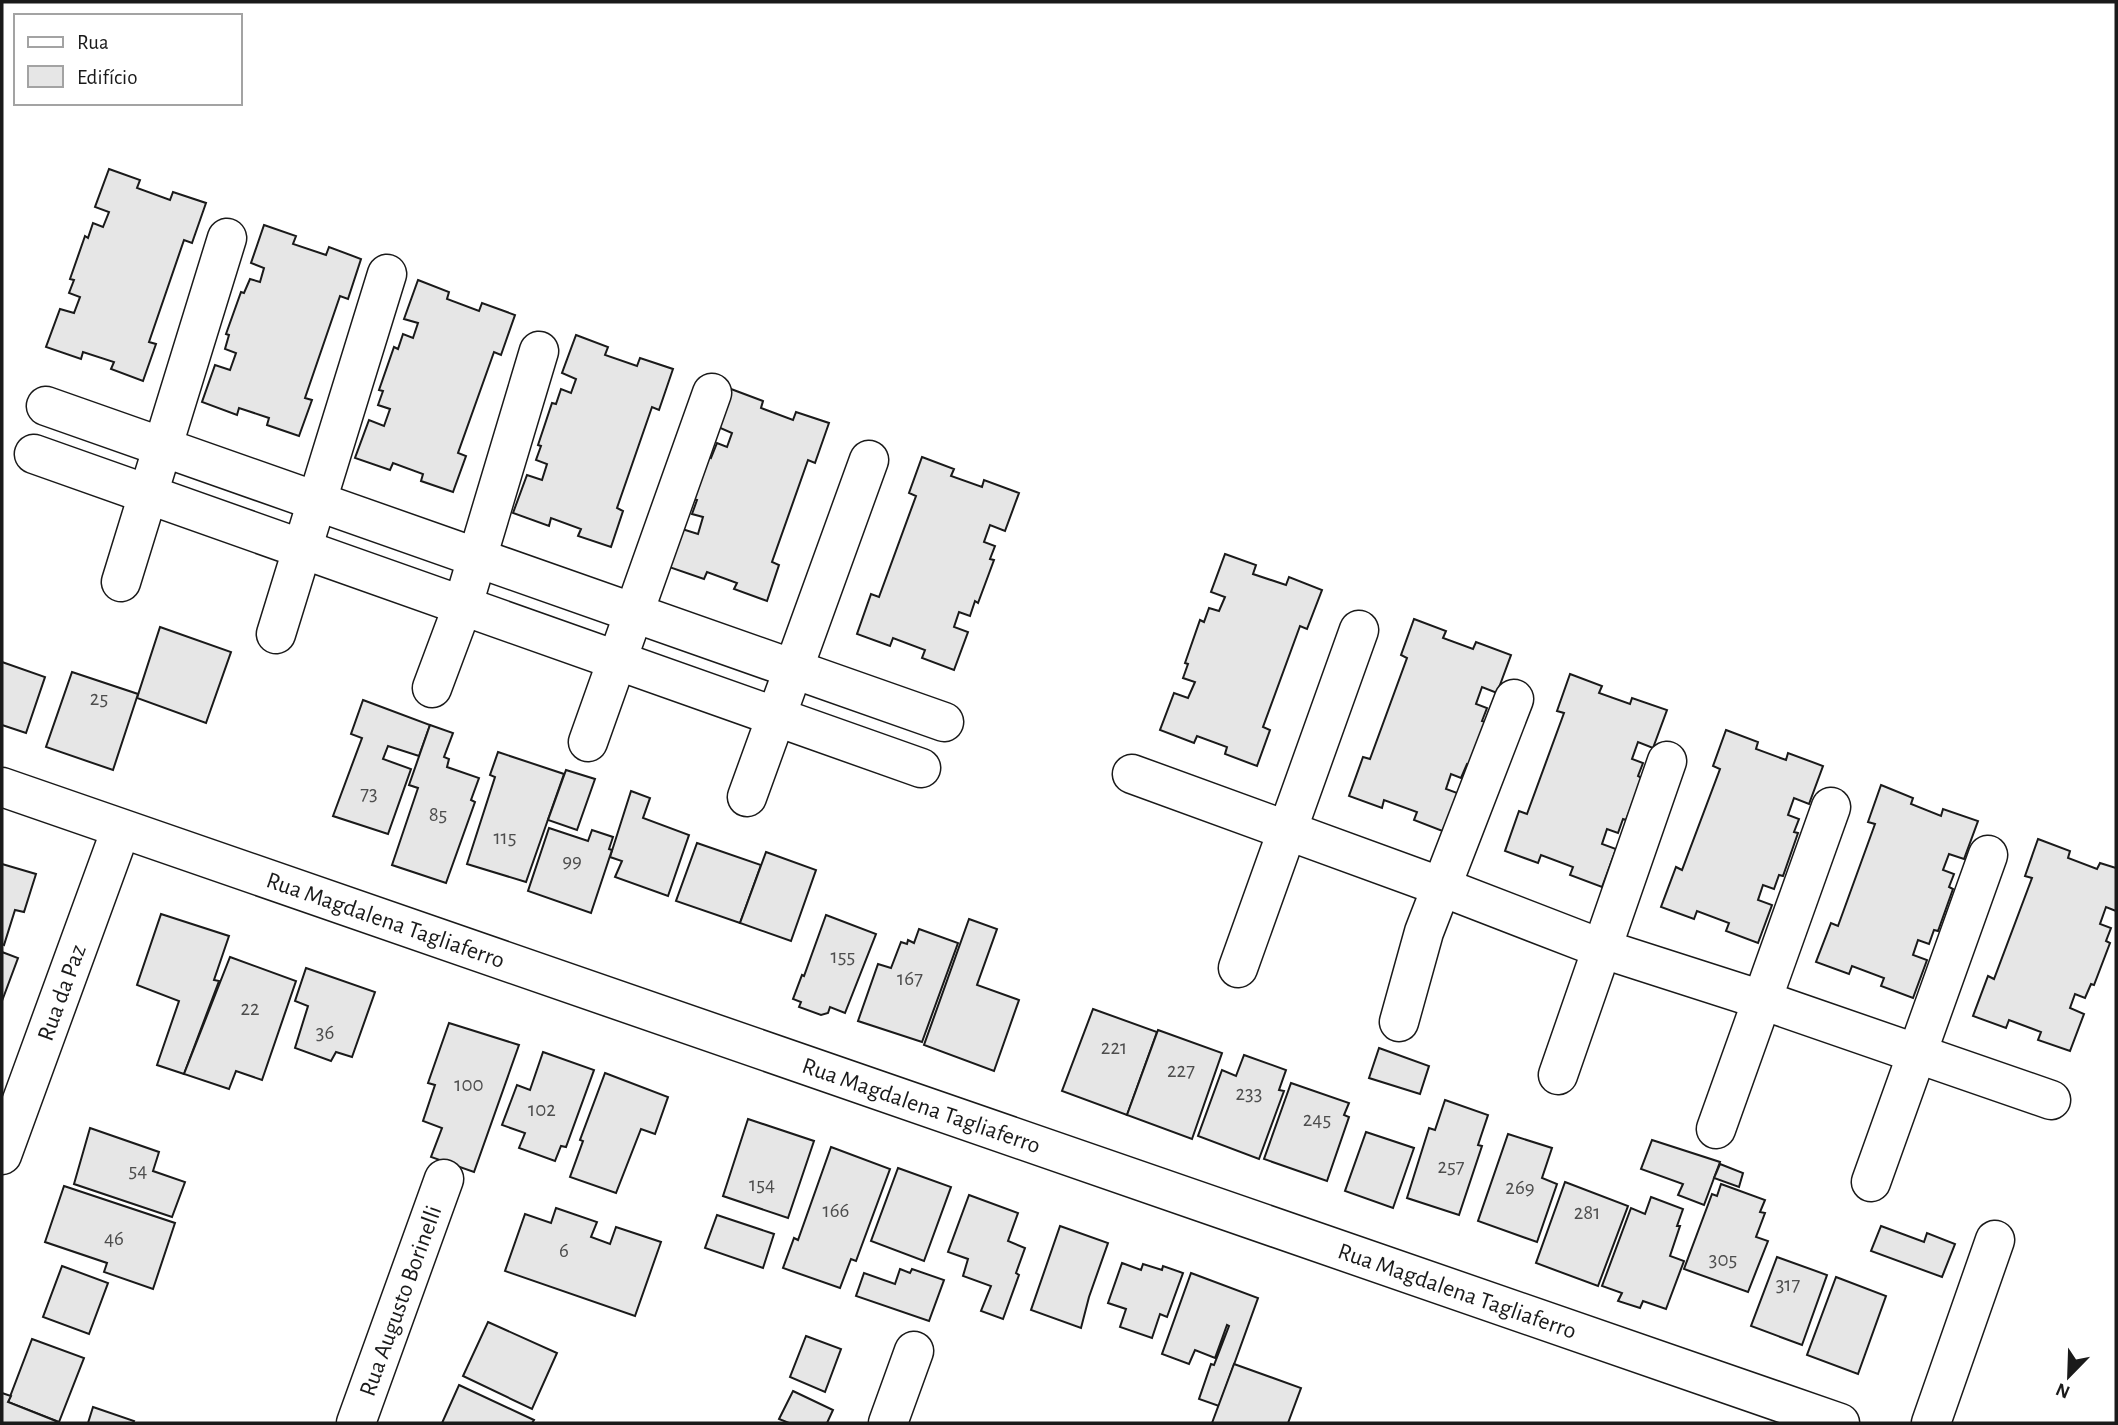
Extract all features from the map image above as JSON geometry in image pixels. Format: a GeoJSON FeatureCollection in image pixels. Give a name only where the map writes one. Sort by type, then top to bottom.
{"type":"FeatureCollection","features":[{"type":"Feature","properties":{"kind":"street"},"geometry":{"type":"LineString","coordinates":[[121,582],[227,238]]}},
{"type":"Feature","properties":{"kind":"street"},"geometry":{"type":"LineString","coordinates":[[276,635],[387,274]]}},
{"type":"Feature","properties":{"kind":"street"},"geometry":{"type":"LineString","coordinates":[[432,688],[463,606],[539,351]]}},
{"type":"Feature","properties":{"kind":"street"},"geometry":{"type":"LineString","coordinates":[[588,742],[712,393]]}},
{"type":"Feature","properties":{"kind":"street"},"geometry":{"type":"LineString","coordinates":[[46,406],[944,722]]}},
{"type":"Feature","properties":{"kind":"street"},"geometry":{"type":"LineString","coordinates":[[34,454],[921,768]]}},
{"type":"Feature","properties":{"kind":"street"},"geometry":{"type":"LineString","coordinates":[[747,797],[869,460]]}},
{"type":"Feature","properties":{"kind":"street"},"geometry":{"type":"LineString","coordinates":[[1238,968],[1359,630]]}},
{"type":"Feature","properties":{"kind":"street"},"geometry":{"type":"LineString","coordinates":[[1399,1022],[1424,932],[1514,699]]}},
{"type":"Feature","properties":{"kind":"street"},"geometry":{"type":"LineString","coordinates":[[1558,1075],[1667,761]]}},
{"type":"Feature","properties":{"kind":"street"},"geometry":{"type":"LineString","coordinates":[[1132,774],[1442,887],[1600,948],[1762,1000],[2051,1100]]}},
{"type":"Feature","properties":{"kind":"street","name":"Rua Magdalena Tagliaferro"},"geometry":{"type":"LineString","coordinates":[[2,787],[1840,1423]]}},
{"type":"Feature","properties":{"kind":"street"},"geometry":{"type":"LineString","coordinates":[[1716,1129],[1830,807]]}},
{"type":"Feature","properties":{"kind":"street","name":"Rua da Paz"},"geometry":{"type":"LineString","coordinates":[[2,1155],[121,829]]}},
{"type":"Feature","properties":{"kind":"street"},"geometry":{"type":"LineString","coordinates":[[1871,1182],[1988,855]]}},
{"type":"Feature","properties":{"kind":"street","name":"Rua Augusto Borinelli"},"geometry":{"type":"LineString","coordinates":[[356,1423],[444,1179]]}},
{"type":"Feature","properties":{"kind":"street"},"geometry":{"type":"LineString","coordinates":[[1931,1423],[1996,1240]]}},
{"type":"Feature","properties":{"kind":"street"},"geometry":{"type":"LineString","coordinates":[[888,1423],[914,1351]]}},
{"type":"Feature","properties":{"kind":"building"},"geometry":{"type":"Polygon","coordinates":[[[109,169],[140,180],[137,188],[170,200],[173,192],[206,203],[192,243],[184,240],[149,342],[156,344],[143,381],[111,369],[114,362],[83,352],[81,359],[46,347],[60,309],[74,313],[80,297],[69,293],[74,280],[70,279],[85,236],[88,238],[93,223],[103,227],[109,212],[95,207],[109,169]]]}},
{"type":"Feature","properties":{"kind":"building"},"geometry":{"type":"Polygon","coordinates":[[[264,225],[296,236],[293,244],[326,255],[329,247],[361,259],[348,299],[340,296],[305,398],[312,400],[299,436],[267,425],[269,418],[239,408],[237,415],[202,402],[215,365],[230,370],[236,353],[225,349],[229,335],[226,334],[241,292],[244,293],[250,279],[260,282],[264,268],[251,263],[264,225]]]}},
{"type":"Feature","properties":{"kind":"building"},"geometry":{"type":"Polygon","coordinates":[[[418,280],[449,292],[447,299],[479,311],[482,303],[515,315],[501,355],[494,352],[458,453],[466,456],[453,492],[421,481],[423,474],[393,463],[390,470],[355,458],[369,420],[384,426],[390,409],[378,405],[383,391],[379,390],[394,347],[398,349],[403,334],[413,338],[418,323],[404,319],[418,280]]]}},
{"type":"Feature","properties":{"kind":"building"},"geometry":{"type":"Polygon","coordinates":[[[576,335],[608,347],[605,355],[637,366],[640,358],[673,369],[659,410],[652,407],[617,508],[623,511],[611,547],[578,536],[581,529],[551,518],[549,526],[513,513],[527,475],[542,480],[547,464],[536,460],[541,446],[538,445],[552,403],[556,404],[561,389],[571,393],[576,379],[562,373],[576,335]]]}},
{"type":"Feature","properties":{"kind":"building"},"geometry":{"type":"Polygon","coordinates":[[[731,389],[763,401],[761,408],[793,420],[796,412],[829,423],[815,463],[808,460],[772,562],[779,565],[767,601],[734,589],[737,583],[707,572],[704,579],[669,567],[682,529],[698,534],[703,517],[692,514],[697,500],[693,499],[708,456],[711,458],[717,443],[727,447],[732,433],[718,427],[731,389]]]}},
{"type":"Feature","properties":{"kind":"building"},"geometry":{"type":"Polygon","coordinates":[[[922,457],[954,469],[951,476],[982,487],[984,480],[1019,493],[1005,531],[990,525],[984,542],[995,546],[990,559],[994,560],[978,603],[975,601],[970,616],[959,612],[954,627],[968,632],[954,670],[922,658],[925,650],[893,638],[890,646],[857,634],[871,594],[879,597],[916,496],[909,493],[922,457]]]}},
{"type":"Feature","properties":{"kind":"building"},"geometry":{"type":"Polygon","coordinates":[[[1225,554],[1256,565],[1253,574],[1286,585],[1289,577],[1322,590],[1307,629],[1300,626],[1263,727],[1270,730],[1257,766],[1225,754],[1227,747],[1197,736],[1194,743],[1160,730],[1174,693],[1188,698],[1195,682],[1183,678],[1188,664],[1185,663],[1200,620],[1204,622],[1209,608],[1219,611],[1225,597],[1211,592],[1225,554]]]}},
{"type":"Feature","properties":{"kind":"building"},"geometry":{"type":"Polygon","coordinates":[[[1414,619],[1446,631],[1443,638],[1473,649],[1476,642],[1511,655],[1497,693],[1482,687],[1476,704],[1487,708],[1482,721],[1486,722],[1470,765],[1467,764],[1461,778],[1451,774],[1446,789],[1460,794],[1445,832],[1414,820],[1417,812],[1384,800],[1382,808],[1349,796],[1363,757],[1370,759],[1407,658],[1401,655],[1414,619]]]}},
{"type":"Feature","properties":{"kind":"building"},"geometry":{"type":"Polygon","coordinates":[[[160,627],[231,652],[206,723],[137,698],[160,627]]]}},
{"type":"Feature","properties":{"kind":"building"},"geometry":{"type":"Polygon","coordinates":[[[2,662],[45,677],[26,733],[2,725],[2,662]]]}},
{"type":"Feature","properties":{"kind":"building"},"geometry":{"type":"Polygon","coordinates":[[[72,672],[138,694],[113,770],[46,747],[72,672]]]}},
{"type":"Feature","properties":{"kind":"building"},"geometry":{"type":"Polygon","coordinates":[[[1570,674],[1602,686],[1599,693],[1630,704],[1632,698],[1667,710],[1653,748],[1638,742],[1632,759],[1643,763],[1638,776],[1642,778],[1626,820],[1623,819],[1618,833],[1607,829],[1602,844],[1616,849],[1602,887],[1570,875],[1573,867],[1541,855],[1538,863],[1505,851],[1519,811],[1527,814],[1564,713],[1557,711],[1570,674]]]}},
{"type":"Feature","properties":{"kind":"building"},"geometry":{"type":"Polygon","coordinates":[[[363,700],[430,725],[419,756],[388,746],[383,759],[411,769],[388,834],[333,816],[362,738],[351,734],[363,700]]]}},
{"type":"Feature","properties":{"kind":"building"},"geometry":{"type":"Polygon","coordinates":[[[430,725],[453,733],[444,757],[449,759],[447,767],[479,778],[471,800],[475,802],[446,883],[392,865],[418,788],[409,785],[430,725]]]}},
{"type":"Feature","properties":{"kind":"building"},"geometry":{"type":"Polygon","coordinates":[[[1726,730],[1758,742],[1756,749],[1786,760],[1788,753],[1823,766],[1809,804],[1794,798],[1788,815],[1799,819],[1794,832],[1798,833],[1783,876],[1779,875],[1774,889],[1763,885],[1758,900],[1772,905],[1758,943],[1726,931],[1729,923],[1697,911],[1694,919],[1661,907],[1676,867],[1682,870],[1720,769],[1713,766],[1726,730]]]}},
{"type":"Feature","properties":{"kind":"building"},"geometry":{"type":"Polygon","coordinates":[[[498,752],[564,774],[526,882],[467,864],[495,777],[490,775],[498,752]]]}},
{"type":"Feature","properties":{"kind":"building"},"geometry":{"type":"Polygon","coordinates":[[[566,770],[595,779],[577,830],[548,820],[566,770]]]}},
{"type":"Feature","properties":{"kind":"building"},"geometry":{"type":"Polygon","coordinates":[[[1881,785],[1913,798],[1911,804],[1941,816],[1943,809],[1978,821],[1964,859],[1949,854],[1943,870],[1954,874],[1949,887],[1953,889],[1938,931],[1934,930],[1929,944],[1918,940],[1913,955],[1927,960],[1913,998],[1881,986],[1884,978],[1852,966],[1849,974],[1816,962],[1831,923],[1838,926],[1875,824],[1868,822],[1881,785]]]}},
{"type":"Feature","properties":{"kind":"building"},"geometry":{"type":"Polygon","coordinates":[[[631,791],[650,798],[643,818],[689,835],[668,896],[615,877],[622,861],[610,857],[631,791]]]}},
{"type":"Feature","properties":{"kind":"building"},"geometry":{"type":"Polygon","coordinates":[[[549,828],[588,841],[592,830],[613,837],[609,849],[612,850],[591,913],[528,891],[549,828]]]}},
{"type":"Feature","properties":{"kind":"building"},"geometry":{"type":"Polygon","coordinates":[[[2038,839],[2070,851],[2068,858],[2097,869],[2100,863],[2116,868],[2116,911],[2106,907],[2100,924],[2111,928],[2106,941],[2110,943],[2094,985],[2091,984],[2085,998],[2075,994],[2070,1008],[2084,1014],[2070,1051],[2038,1040],[2041,1032],[2009,1020],[2006,1028],[1973,1016],[1988,976],[1994,979],[2032,878],[2025,876],[2038,839]]]}},
{"type":"Feature","properties":{"kind":"building"},"geometry":{"type":"Polygon","coordinates":[[[697,843],[761,865],[740,923],[676,901],[697,843]]]}},
{"type":"Feature","properties":{"kind":"building"},"geometry":{"type":"Polygon","coordinates":[[[766,852],[816,870],[791,941],[740,923],[766,852]]]}},
{"type":"Feature","properties":{"kind":"building"},"geometry":{"type":"Polygon","coordinates":[[[2,864],[36,874],[24,912],[15,910],[4,945],[2,944],[2,864]]]}},
{"type":"Feature","properties":{"kind":"building"},"geometry":{"type":"Polygon","coordinates":[[[161,914],[229,936],[214,980],[219,981],[184,1074],[157,1065],[179,1001],[137,985],[161,914]]]}},
{"type":"Feature","properties":{"kind":"building"},"geometry":{"type":"Polygon","coordinates":[[[826,915],[876,934],[845,1013],[830,1007],[828,1013],[821,1015],[799,1007],[801,1002],[793,999],[826,915]]]}},
{"type":"Feature","properties":{"kind":"building"},"geometry":{"type":"Polygon","coordinates":[[[969,919],[997,929],[977,985],[1019,1000],[994,1071],[924,1045],[969,919]]]}},
{"type":"Feature","properties":{"kind":"building"},"geometry":{"type":"Polygon","coordinates":[[[919,929],[958,943],[922,1042],[858,1021],[878,964],[891,968],[901,942],[907,944],[908,940],[914,943],[919,929]]]}},
{"type":"Feature","properties":{"kind":"building"},"geometry":{"type":"Polygon","coordinates":[[[2,952],[18,958],[2,1001],[2,952]]]}},
{"type":"Feature","properties":{"kind":"building"},"geometry":{"type":"Polygon","coordinates":[[[230,957],[296,981],[262,1080],[236,1071],[229,1089],[184,1074],[230,957]]]}},
{"type":"Feature","properties":{"kind":"building"},"geometry":{"type":"Polygon","coordinates":[[[306,968],[375,992],[352,1057],[336,1052],[331,1061],[295,1048],[308,1006],[295,1001],[306,968]]]}},
{"type":"Feature","properties":{"kind":"building"},"geometry":{"type":"Polygon","coordinates":[[[1093,1009],[1157,1032],[1127,1115],[1062,1091],[1093,1009]]]}},
{"type":"Feature","properties":{"kind":"building"},"geometry":{"type":"Polygon","coordinates":[[[449,1023],[519,1045],[474,1172],[431,1157],[442,1128],[423,1121],[435,1085],[428,1083],[449,1023]]]}},
{"type":"Feature","properties":{"kind":"building"},"geometry":{"type":"Polygon","coordinates":[[[1158,1030],[1222,1053],[1192,1139],[1127,1115],[1158,1030]]]}},
{"type":"Feature","properties":{"kind":"building"},"geometry":{"type":"Polygon","coordinates":[[[1379,1048],[1429,1066],[1420,1094],[1369,1078],[1379,1048]]]}},
{"type":"Feature","properties":{"kind":"building"},"geometry":{"type":"Polygon","coordinates":[[[543,1052],[594,1070],[566,1147],[561,1146],[555,1161],[519,1148],[525,1133],[502,1125],[517,1085],[530,1090],[543,1052]]]}},
{"type":"Feature","properties":{"kind":"building"},"geometry":{"type":"Polygon","coordinates":[[[1244,1055],[1286,1070],[1279,1090],[1284,1091],[1259,1159],[1198,1136],[1222,1070],[1236,1076],[1244,1055]]]}},
{"type":"Feature","properties":{"kind":"building"},"geometry":{"type":"Polygon","coordinates":[[[605,1073],[668,1097],[655,1134],[641,1129],[616,1193],[570,1177],[583,1141],[580,1140],[605,1073]]]}},
{"type":"Feature","properties":{"kind":"building"},"geometry":{"type":"Polygon","coordinates":[[[1291,1083],[1349,1103],[1344,1115],[1349,1117],[1327,1181],[1264,1159],[1291,1083]]]}},
{"type":"Feature","properties":{"kind":"building"},"geometry":{"type":"Polygon","coordinates":[[[1445,1100],[1488,1115],[1478,1145],[1482,1146],[1459,1215],[1407,1198],[1429,1128],[1435,1130],[1445,1100]]]}},
{"type":"Feature","properties":{"kind":"building"},"geometry":{"type":"Polygon","coordinates":[[[748,1119],[814,1141],[788,1218],[723,1196],[748,1119]]]}},
{"type":"Feature","properties":{"kind":"building"},"geometry":{"type":"Polygon","coordinates":[[[90,1128],[159,1152],[153,1171],[185,1182],[172,1217],[74,1184],[90,1128]]]}},
{"type":"Feature","properties":{"kind":"building"},"geometry":{"type":"Polygon","coordinates":[[[1366,1132],[1414,1148],[1393,1208],[1345,1191],[1366,1132]]]}},
{"type":"Feature","properties":{"kind":"building"},"geometry":{"type":"Polygon","coordinates":[[[1508,1134],[1552,1148],[1542,1178],[1557,1184],[1537,1242],[1478,1221],[1508,1134]]]}},
{"type":"Feature","properties":{"kind":"building"},"geometry":{"type":"Polygon","coordinates":[[[1652,1140],[1720,1162],[1704,1205],[1678,1195],[1683,1184],[1641,1169],[1652,1140]]]}},
{"type":"Feature","properties":{"kind":"building"},"geometry":{"type":"Polygon","coordinates":[[[831,1147],[890,1169],[856,1261],[851,1259],[840,1288],[783,1268],[794,1238],[798,1240],[831,1147]]]}},
{"type":"Feature","properties":{"kind":"building"},"geometry":{"type":"Polygon","coordinates":[[[1720,1164],[1743,1173],[1739,1187],[1714,1178],[1720,1164]]]}},
{"type":"Feature","properties":{"kind":"building"},"geometry":{"type":"Polygon","coordinates":[[[898,1168],[951,1187],[924,1261],[871,1241],[898,1168]]]}},
{"type":"Feature","properties":{"kind":"building"},"geometry":{"type":"Polygon","coordinates":[[[1565,1182],[1628,1206],[1598,1286],[1536,1263],[1565,1182]]]}},
{"type":"Feature","properties":{"kind":"building"},"geometry":{"type":"Polygon","coordinates":[[[1721,1184],[1765,1200],[1760,1212],[1765,1213],[1756,1237],[1768,1241],[1748,1292],[1684,1269],[1712,1194],[1717,1196],[1721,1184]]]}},
{"type":"Feature","properties":{"kind":"building"},"geometry":{"type":"Polygon","coordinates":[[[64,1186],[175,1223],[153,1289],[104,1272],[107,1263],[45,1242],[64,1186]]]}},
{"type":"Feature","properties":{"kind":"building"},"geometry":{"type":"Polygon","coordinates":[[[969,1195],[1018,1213],[1008,1241],[1025,1248],[1016,1273],[1019,1275],[1003,1319],[981,1311],[991,1286],[963,1276],[968,1259],[948,1252],[969,1195]]]}},
{"type":"Feature","properties":{"kind":"building"},"geometry":{"type":"Polygon","coordinates":[[[1651,1197],[1683,1209],[1670,1256],[1684,1261],[1666,1309],[1643,1301],[1640,1308],[1618,1301],[1622,1293],[1602,1286],[1631,1208],[1645,1214],[1651,1197]]]}},
{"type":"Feature","properties":{"kind":"building"},"geometry":{"type":"Polygon","coordinates":[[[556,1208],[597,1222],[591,1237],[610,1244],[616,1227],[661,1242],[635,1316],[505,1271],[525,1214],[551,1223],[556,1208]]]}},
{"type":"Feature","properties":{"kind":"building"},"geometry":{"type":"Polygon","coordinates":[[[717,1215],[774,1234],[763,1268],[705,1248],[717,1215]]]}},
{"type":"Feature","properties":{"kind":"building"},"geometry":{"type":"Polygon","coordinates":[[[1060,1226],[1108,1243],[1081,1328],[1031,1310],[1060,1226]]]}},
{"type":"Feature","properties":{"kind":"building"},"geometry":{"type":"Polygon","coordinates":[[[1881,1226],[1924,1242],[1927,1233],[1955,1244],[1942,1277],[1871,1251],[1881,1226]]]}},
{"type":"Feature","properties":{"kind":"building"},"geometry":{"type":"Polygon","coordinates":[[[1777,1257],[1827,1275],[1802,1345],[1751,1326],[1777,1257]]]}},
{"type":"Feature","properties":{"kind":"building"},"geometry":{"type":"Polygon","coordinates":[[[1122,1263],[1141,1270],[1143,1264],[1162,1270],[1163,1266],[1183,1273],[1167,1317],[1160,1314],[1152,1338],[1120,1327],[1126,1309],[1108,1303],[1122,1263]]]}},
{"type":"Feature","properties":{"kind":"building"},"geometry":{"type":"Polygon","coordinates":[[[62,1266],[108,1283],[89,1334],[43,1317],[62,1266]]]}},
{"type":"Feature","properties":{"kind":"building"},"geometry":{"type":"Polygon","coordinates":[[[900,1269],[910,1273],[912,1269],[944,1280],[929,1321],[856,1296],[864,1273],[895,1284],[900,1269]]]}},
{"type":"Feature","properties":{"kind":"building"},"geometry":{"type":"Polygon","coordinates":[[[1191,1273],[1258,1298],[1219,1406],[1199,1399],[1211,1364],[1214,1365],[1229,1326],[1227,1325],[1215,1358],[1195,1350],[1189,1364],[1162,1354],[1191,1273]]]}},
{"type":"Feature","properties":{"kind":"building"},"geometry":{"type":"Polygon","coordinates":[[[1836,1277],[1886,1296],[1858,1374],[1807,1355],[1836,1277]]]}},
{"type":"Feature","properties":{"kind":"building"},"geometry":{"type":"Polygon","coordinates":[[[488,1322],[557,1353],[532,1409],[463,1376],[488,1322]]]}},
{"type":"Feature","properties":{"kind":"building"},"geometry":{"type":"Polygon","coordinates":[[[806,1336],[841,1349],[825,1392],[790,1377],[806,1336]]]}},
{"type":"Feature","properties":{"kind":"building"},"geometry":{"type":"Polygon","coordinates":[[[32,1339],[84,1358],[59,1422],[8,1402],[32,1339]]]}},
{"type":"Feature","properties":{"kind":"building"},"geometry":{"type":"Polygon","coordinates":[[[1234,1364],[1301,1388],[1288,1423],[1212,1423],[1234,1364]]]}},
{"type":"Feature","properties":{"kind":"building"},"geometry":{"type":"Polygon","coordinates":[[[459,1385],[534,1420],[532,1423],[442,1423],[459,1385]]]}},
{"type":"Feature","properties":{"kind":"building"},"geometry":{"type":"Polygon","coordinates":[[[793,1391],[833,1410],[827,1423],[789,1423],[779,1419],[793,1391]]]}},
{"type":"Feature","properties":{"kind":"building"},"geometry":{"type":"Polygon","coordinates":[[[2,1393],[11,1396],[8,1402],[56,1421],[55,1423],[2,1423],[2,1393]]]}},
{"type":"Feature","properties":{"kind":"building"},"geometry":{"type":"Polygon","coordinates":[[[93,1407],[134,1421],[88,1423],[93,1407]]]}}]}
